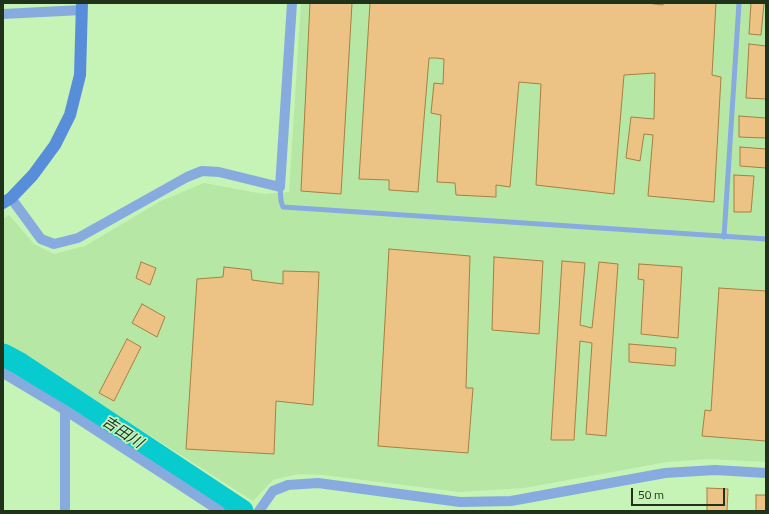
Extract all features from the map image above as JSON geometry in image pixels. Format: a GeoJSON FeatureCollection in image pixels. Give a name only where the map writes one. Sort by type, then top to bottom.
{"type":"FeatureCollection","features":[{"type":"Feature","properties":{"kind":"main road"},"geometry":{"type":"LineString","coordinates":[[7,201],[33,175],[56,145],[70,115],[80,75],[82,7]]}},
{"type":"Feature","properties":{"kind":"street"},"geometry":{"type":"LineString","coordinates":[[7,201],[41,239],[54,244],[78,238],[186,177],[202,171],[220,172],[280,187],[292,3]]}},
{"type":"Feature","properties":{"kind":"street"},"geometry":{"type":"LineString","coordinates":[[3,14],[82,7]]}},
{"type":"Feature","properties":{"kind":"street"},"geometry":{"type":"LineString","coordinates":[[4,376],[65,410],[220,511]]}},
{"type":"Feature","properties":{"kind":"street"},"geometry":{"type":"LineString","coordinates":[[65,410],[65,511]]}},
{"type":"Feature","properties":{"kind":"street"},"geometry":{"type":"LineString","coordinates":[[259,511],[273,491],[288,485],[318,483],[460,502],[511,501],[665,473],[715,470],[766,472]]}},
{"type":"Feature","properties":{"kind":"lane"},"geometry":{"type":"LineString","coordinates":[[724,237],[739,3]]}},
{"type":"Feature","properties":{"kind":"lane"},"geometry":{"type":"LineString","coordinates":[[280,187],[283,207],[766,239]]}},
{"type":"Feature","properties":{"kind":"shaded area"},"geometry":{"type":"Polygon","coordinates":[[[301,3],[766,3],[766,462],[709,459],[667,462],[524,488],[460,492],[323,475],[298,474],[273,480],[253,501],[3,342],[3,219],[9,215],[34,244],[54,254],[85,246],[161,201],[204,183],[263,194],[289,192],[301,3]]]}},
{"type":"Feature","properties":{"kind":"building"},"geometry":{"type":"Polygon","coordinates":[[[310,3],[352,3],[341,194],[301,191],[310,3]]]}},
{"type":"Feature","properties":{"kind":"building"},"geometry":{"type":"Polygon","coordinates":[[[370,3],[647,3],[663,5],[663,3],[716,3],[712,75],[721,77],[714,202],[648,196],[653,135],[644,134],[640,161],[626,158],[631,117],[654,119],[655,73],[624,75],[614,194],[536,185],[541,84],[519,82],[510,187],[496,185],[496,197],[456,195],[455,183],[437,182],[441,115],[431,113],[434,83],[443,84],[444,59],[436,58],[429,58],[418,192],[389,190],[389,180],[359,179],[370,3]]]}},
{"type":"Feature","properties":{"kind":"building"},"geometry":{"type":"Polygon","coordinates":[[[751,3],[764,3],[761,35],[749,34],[751,3]]]}},
{"type":"Feature","properties":{"kind":"building"},"geometry":{"type":"Polygon","coordinates":[[[749,44],[766,46],[766,99],[746,98],[749,44]]]}},
{"type":"Feature","properties":{"kind":"building"},"geometry":{"type":"Polygon","coordinates":[[[739,116],[766,118],[766,138],[739,137],[739,116]]]}},
{"type":"Feature","properties":{"kind":"building"},"geometry":{"type":"Polygon","coordinates":[[[740,147],[766,149],[766,168],[740,166],[740,147]]]}},
{"type":"Feature","properties":{"kind":"building"},"geometry":{"type":"Polygon","coordinates":[[[734,175],[754,176],[751,212],[734,212],[734,175]]]}},
{"type":"Feature","properties":{"kind":"building"},"geometry":{"type":"Polygon","coordinates":[[[389,249],[470,256],[466,388],[473,388],[468,453],[378,446],[389,249]]]}},
{"type":"Feature","properties":{"kind":"building"},"geometry":{"type":"Polygon","coordinates":[[[494,257],[543,261],[539,334],[492,330],[494,257]]]}},
{"type":"Feature","properties":{"kind":"building"},"geometry":{"type":"Polygon","coordinates":[[[562,261],[585,263],[580,325],[592,328],[599,262],[618,264],[606,436],[586,434],[592,343],[580,341],[574,440],[551,440],[562,261]]]}},
{"type":"Feature","properties":{"kind":"building"},"geometry":{"type":"Polygon","coordinates":[[[141,262],[156,268],[150,285],[136,278],[141,262]]]}},
{"type":"Feature","properties":{"kind":"building"},"geometry":{"type":"Polygon","coordinates":[[[639,264],[682,267],[678,338],[641,334],[644,280],[638,279],[639,264]]]}},
{"type":"Feature","properties":{"kind":"building"},"geometry":{"type":"Polygon","coordinates":[[[224,267],[251,270],[252,280],[283,284],[283,271],[319,272],[313,405],[276,401],[274,454],[186,449],[197,279],[223,277],[224,267]]]}},
{"type":"Feature","properties":{"kind":"building"},"geometry":{"type":"Polygon","coordinates":[[[719,288],[766,291],[766,441],[702,436],[705,410],[711,411],[719,288]]]}},
{"type":"Feature","properties":{"kind":"building"},"geometry":{"type":"Polygon","coordinates":[[[142,304],[165,317],[157,337],[132,323],[142,304]]]}},
{"type":"Feature","properties":{"kind":"building"},"geometry":{"type":"Polygon","coordinates":[[[127,339],[141,347],[114,401],[99,393],[127,339]]]}},
{"type":"Feature","properties":{"kind":"building"},"geometry":{"type":"Polygon","coordinates":[[[629,344],[676,348],[675,366],[629,362],[629,344]]]}},
{"type":"Feature","properties":{"kind":"building"},"geometry":{"type":"Polygon","coordinates":[[[707,488],[728,489],[727,511],[707,511],[707,488]]]}},
{"type":"Feature","properties":{"kind":"building"},"geometry":{"type":"Polygon","coordinates":[[[756,495],[766,495],[766,511],[756,511],[756,495]]]}},
{"type":"Feature","properties":{"kind":"waterway","name":"吉田川"},"geometry":{"type":"LineString","coordinates":[[3,355],[20,364],[242,511]]}}]}
